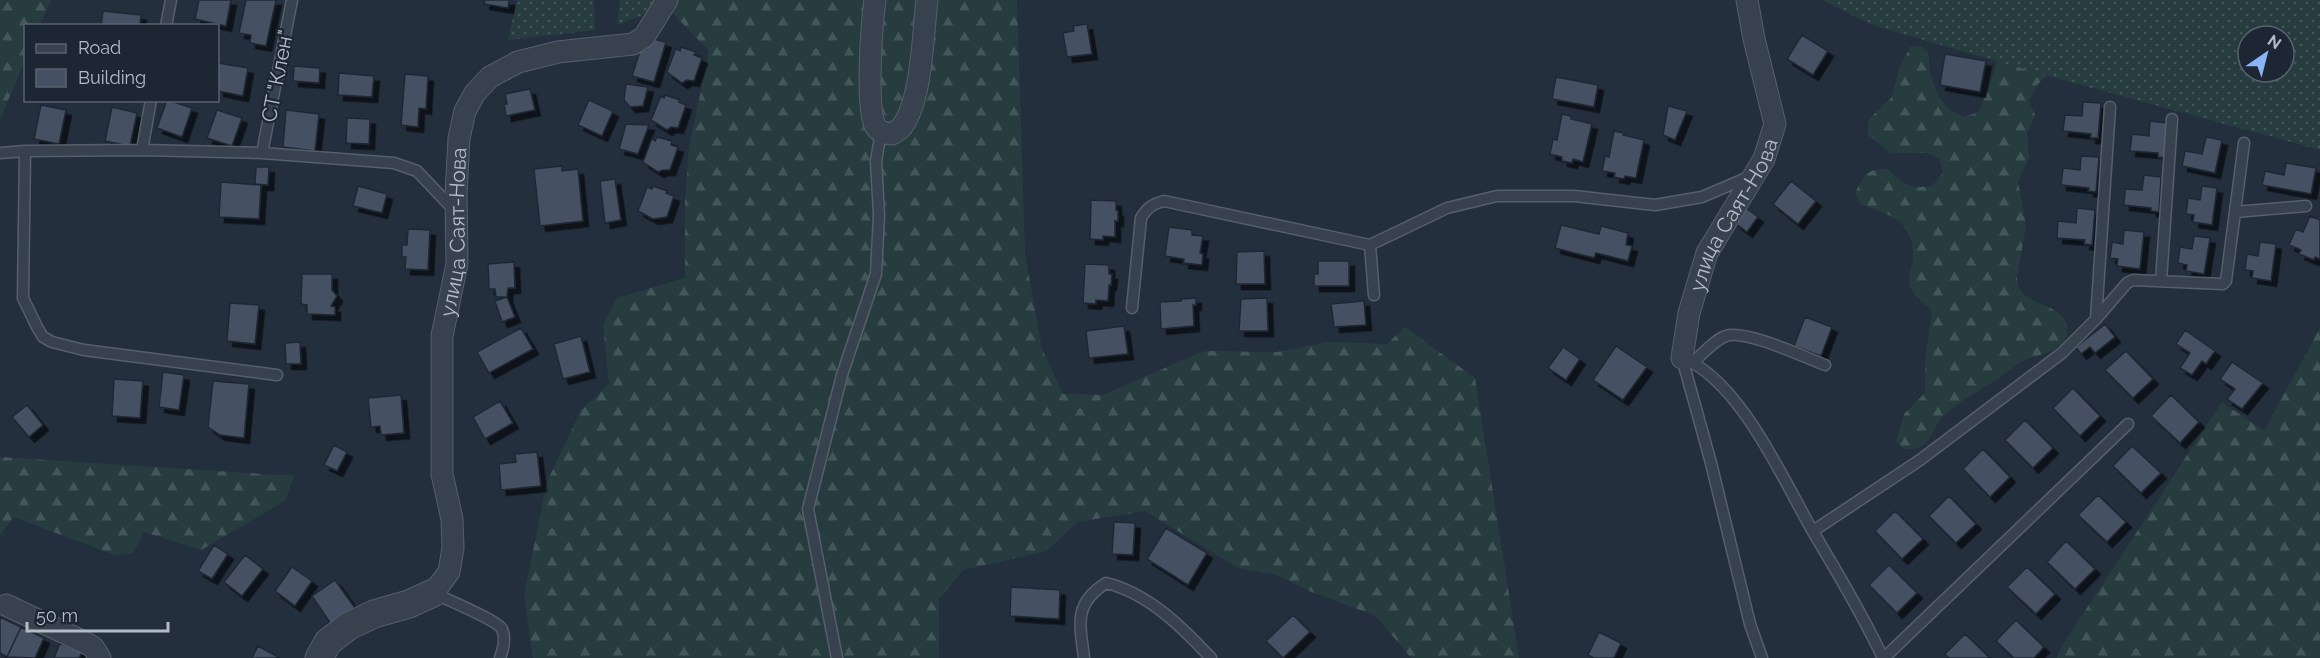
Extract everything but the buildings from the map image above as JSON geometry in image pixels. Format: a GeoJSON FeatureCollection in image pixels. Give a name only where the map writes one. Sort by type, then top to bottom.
{"type":"FeatureCollection","features":[{"type":"Feature","properties":{"kind":"street","name":"улица Саят-Нова"},"geometry":{"type":"LineString","coordinates":[[433,593],[448,572],[453,548],[452,519],[442,474],[441,366],[443,324],[456,270],[459,138],[465,111],[475,93],[490,77],[518,62],[558,52],[633,44],[644,37],[653,26],[667,0]]}},
{"type":"Feature","properties":{"kind":"street"},"geometry":{"type":"LineString","coordinates":[[875,0],[870,90],[874,125],[881,132],[892,134],[903,127],[912,107],[927,0]]}},
{"type":"Feature","properties":{"kind":"street","name":"улица Саят-Нова"},"geometry":{"type":"LineString","coordinates":[[1688,360],[1689,313],[1707,253],[1764,159],[1775,124],[1747,0]]}},
{"type":"Feature","properties":{"kind":"street"},"geometry":{"type":"LineString","coordinates":[[319,658],[328,642],[350,626],[374,614],[409,604],[433,593]]}},
{"type":"Feature","properties":{"kind":"street"},"geometry":{"type":"LineString","coordinates":[[6,605],[84,642],[98,652],[100,658]]}},
{"type":"Feature","properties":{"kind":"lane"},"geometry":{"type":"LineString","coordinates":[[166,24],[171,0]]}},
{"type":"Feature","properties":{"kind":"lane","name":"СТ \"Клен\""},"geometry":{"type":"LineString","coordinates":[[262,153],[292,0]]}},
{"type":"Feature","properties":{"kind":"lane"},"geometry":{"type":"LineString","coordinates":[[142,150],[152,102]]}},
{"type":"Feature","properties":{"kind":"lane"},"geometry":{"type":"LineString","coordinates":[[2096,319],[2110,107]]}},
{"type":"Feature","properties":{"kind":"lane"},"geometry":{"type":"LineString","coordinates":[[2161,281],[2172,119]]}},
{"type":"Feature","properties":{"kind":"lane"},"geometry":{"type":"LineString","coordinates":[[837,658],[808,509],[842,375],[876,274],[879,215],[876,161],[881,132]]}},
{"type":"Feature","properties":{"kind":"lane"},"geometry":{"type":"LineString","coordinates":[[1813,531],[1929,453],[2062,353],[2127,283],[2133,280],[2223,284],[2226,281],[2244,143]]}},
{"type":"Feature","properties":{"kind":"lane"},"geometry":{"type":"LineString","coordinates":[[0,153],[142,150],[262,153],[394,163],[417,171],[456,212]]}},
{"type":"Feature","properties":{"kind":"lane"},"geometry":{"type":"LineString","coordinates":[[25,152],[23,298],[43,336],[52,342],[84,350],[277,375]]}},
{"type":"Feature","properties":{"kind":"lane"},"geometry":{"type":"LineString","coordinates":[[1132,308],[1141,218],[1153,204],[1164,201],[1370,245],[1447,208],[1497,196],[1574,196],[1655,205],[1702,197],[1754,175]]}},
{"type":"Feature","properties":{"kind":"lane"},"geometry":{"type":"LineString","coordinates":[[2235,212],[2306,206]]}},
{"type":"Feature","properties":{"kind":"lane"},"geometry":{"type":"LineString","coordinates":[[1370,245],[1374,295]]}},
{"type":"Feature","properties":{"kind":"lane"},"geometry":{"type":"LineString","coordinates":[[1688,360],[1727,335],[1747,335],[1825,365]]}},
{"type":"Feature","properties":{"kind":"lane"},"geometry":{"type":"LineString","coordinates":[[1688,360],[1720,383],[1767,447],[1884,658],[2128,424]]}},
{"type":"Feature","properties":{"kind":"lane"},"geometry":{"type":"LineString","coordinates":[[1688,360],[1750,624],[1762,658]]}},
{"type":"Feature","properties":{"kind":"lane"},"geometry":{"type":"LineString","coordinates":[[1084,658],[1080,617],[1084,602],[1092,592],[1106,582],[1140,596],[1185,630],[1211,658]]}},
{"type":"Feature","properties":{"kind":"lane"},"geometry":{"type":"LineString","coordinates":[[433,593],[494,621],[503,630],[504,644],[500,658]]}},
{"type":"Feature","properties":{"kind":"green space"},"geometry":{"type":"Polygon","coordinates":[[[0,0],[51,0],[40,24],[24,24],[24,62],[0,120],[0,0]]]}},
{"type":"Feature","properties":{"kind":"green space"},"geometry":{"type":"Polygon","coordinates":[[[517,0],[594,0],[595,30],[508,40],[517,0]]]}},
{"type":"Feature","properties":{"kind":"green space"},"geometry":{"type":"Polygon","coordinates":[[[620,0],[658,0],[641,16],[617,25],[620,0]]]}},
{"type":"Feature","properties":{"kind":"green space"},"geometry":{"type":"Polygon","coordinates":[[[660,0],[1017,0],[1025,254],[1042,349],[1063,394],[1103,395],[1204,351],[1277,352],[1328,342],[1387,344],[1405,327],[1475,378],[1519,658],[1411,658],[1376,616],[1309,591],[1277,575],[1238,568],[1145,511],[1077,522],[1047,551],[963,570],[939,599],[939,658],[533,658],[524,595],[547,482],[581,410],[609,384],[603,325],[617,298],[685,278],[685,199],[689,148],[709,51],[660,0]]]}},
{"type":"Feature","properties":{"kind":"green space"},"geometry":{"type":"Polygon","coordinates":[[[1823,0],[2320,0],[2320,150],[1872,25],[1823,0]]]}},
{"type":"Feature","properties":{"kind":"green space"},"geometry":{"type":"Polygon","coordinates":[[[2008,18],[2054,69],[2036,86],[2029,101],[2035,115],[2027,133],[2029,157],[2018,182],[2026,225],[2017,279],[2025,295],[2058,312],[2064,318],[2067,335],[2059,346],[2020,362],[1957,405],[1944,416],[1922,446],[1904,449],[1896,442],[1904,414],[1925,393],[1925,360],[1932,311],[1910,287],[1913,246],[1905,227],[1890,216],[1860,204],[1855,193],[1864,177],[1875,170],[1888,169],[1908,185],[1918,187],[1932,186],[1943,173],[1939,158],[1926,153],[1891,153],[1867,134],[1869,119],[1891,98],[1900,66],[1911,46],[1921,46],[1929,54],[1933,82],[1938,95],[1948,108],[1963,117],[1979,112],[1993,75],[2008,18]]]}},
{"type":"Feature","properties":{"kind":"green space"},"geometry":{"type":"Polygon","coordinates":[[[2320,328],[2320,658],[2057,658],[2060,649],[2222,402],[2264,431],[2320,328]]]}},
{"type":"Feature","properties":{"kind":"green space"},"geometry":{"type":"Polygon","coordinates":[[[0,457],[294,476],[285,501],[201,550],[144,532],[133,553],[115,555],[13,517],[0,536],[0,457]]]}}]}
